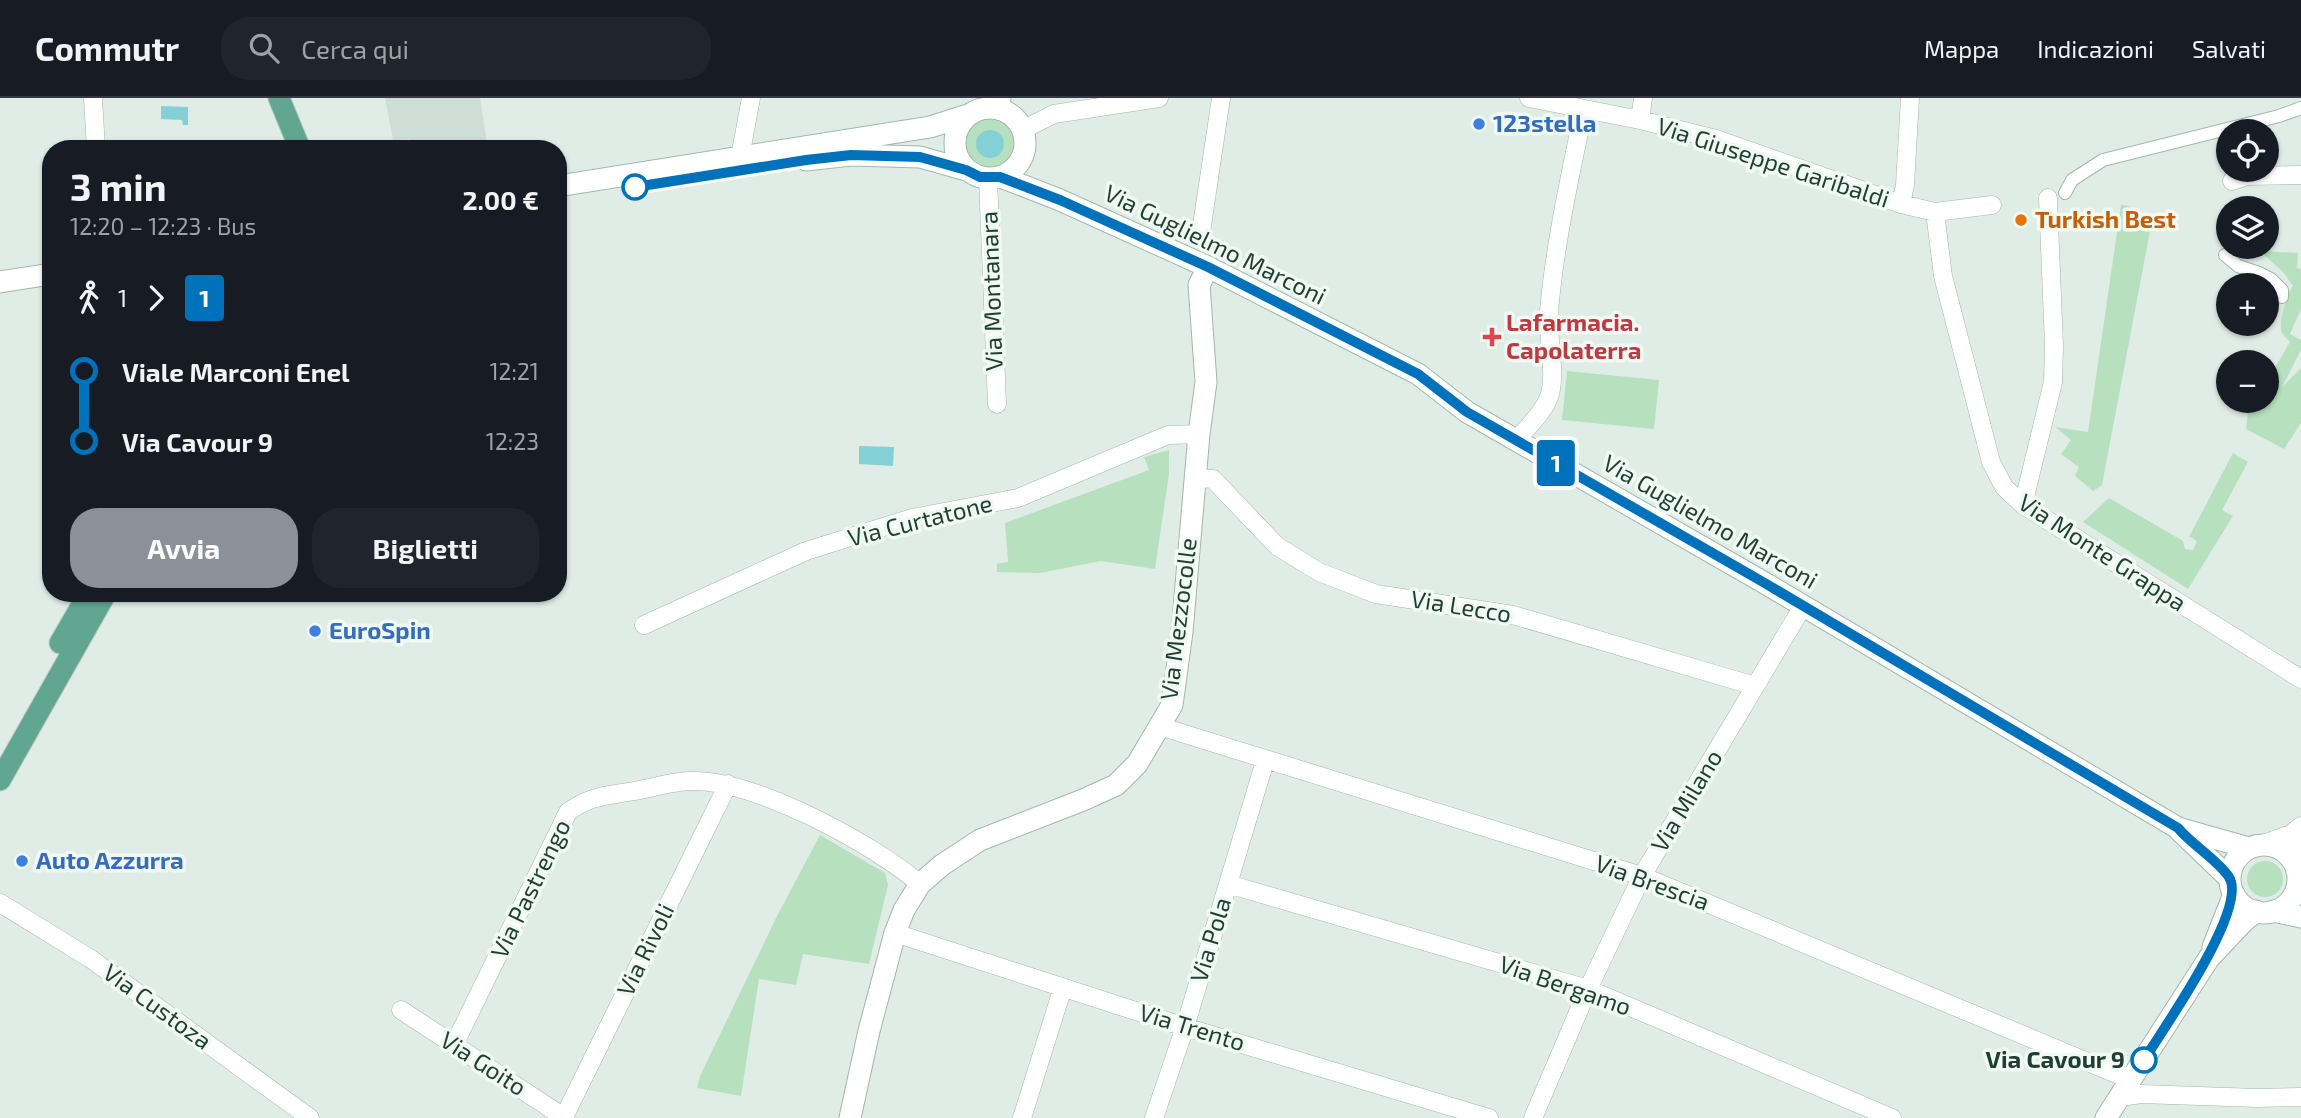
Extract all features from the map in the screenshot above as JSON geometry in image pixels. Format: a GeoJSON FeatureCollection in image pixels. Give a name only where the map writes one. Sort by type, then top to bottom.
{"type":"FeatureCollection","features":[{"type":"Feature","properties":{"kind":"main road"},"geometry":{"type":"LineString","coordinates":[[567,185],[930,127],[999,104],[1016,120],[1023,136],[1023,154],[1010,172],[994,178]]}},
{"type":"Feature","properties":{"kind":"main road"},"geometry":{"type":"LineString","coordinates":[[282,107],[288,140]]}},
{"type":"Feature","properties":{"kind":"main road"},"geometry":{"type":"LineString","coordinates":[[282,107],[296,140]]}},
{"type":"Feature","properties":{"kind":"main road"},"geometry":{"type":"LineString","coordinates":[[966,170],[955,151],[955,140],[957,130],[971,114]]}},
{"type":"Feature","properties":{"kind":"main road","name":"Via Guglielmo Marconi"},"geometry":{"type":"LineString","coordinates":[[1023,136],[1032,173],[1060,200]]}},
{"type":"Feature","properties":{"kind":"main road","name":"Via Guglielmo Marconi"},"geometry":{"type":"LineString","coordinates":[[567,198],[851,155],[920,157],[1060,200],[1208,267],[1418,374],[1467,412],[1803,606],[2178,828],[2232,886]]}},
{"type":"Feature","properties":{"kind":"main road","name":"Via Mezzocolle"},"geometry":{"type":"LineString","coordinates":[[850,1118],[869,1031],[895,933],[920,884],[942,865],[980,840],[1116,785],[1137,764],[1172,705],[1182,632],[1206,383],[1199,285],[1208,267]]}},
{"type":"Feature","properties":{"kind":"main road"},"geometry":{"type":"LineString","coordinates":[[0,282],[42,275]]}},
{"type":"Feature","properties":{"kind":"main road"},"geometry":{"type":"LineString","coordinates":[[0,751],[84,602]]}},
{"type":"Feature","properties":{"kind":"main road"},"geometry":{"type":"LineString","coordinates":[[0,780],[101,602]]}},
{"type":"Feature","properties":{"kind":"main road","name":"Via Guglielmo Marconi"},"geometry":{"type":"LineString","coordinates":[[2178,828],[2254,847]]}},
{"type":"Feature","properties":{"kind":"main road"},"geometry":{"type":"LineString","coordinates":[[2106,1118],[2209,958],[2243,922],[2265,911],[2282,908],[2294,894],[2299,871],[2282,850],[2272,846],[2254,847],[2235,861],[2232,886],[2209,958]]}},
{"type":"Feature","properties":{"kind":"main road"},"geometry":{"type":"LineString","coordinates":[[2232,886],[2243,905],[2301,917]]}},
{"type":"Feature","properties":{"kind":"street"},"geometry":{"type":"LineString","coordinates":[[93,98],[95,140]]}},
{"type":"Feature","properties":{"kind":"street"},"geometry":{"type":"LineString","coordinates":[[740,157],[751,98]]}},
{"type":"Feature","properties":{"kind":"street"},"geometry":{"type":"LineString","coordinates":[[1023,136],[1055,114],[1160,98]]}},
{"type":"Feature","properties":{"kind":"street"},"geometry":{"type":"LineString","coordinates":[[1201,232],[1222,98]]}},
{"type":"Feature","properties":{"kind":"street","name":"Via Giuseppe Garibaldi"},"geometry":{"type":"LineString","coordinates":[[1529,98],[1640,120],[1716,139],[1901,204],[1935,212]]}},
{"type":"Feature","properties":{"kind":"street"},"geometry":{"type":"LineString","coordinates":[[1640,120],[1643,98]]}},
{"type":"Feature","properties":{"kind":"street"},"geometry":{"type":"LineString","coordinates":[[1901,204],[1905,185],[1910,98]]}},
{"type":"Feature","properties":{"kind":"street"},"geometry":{"type":"LineString","coordinates":[[2022,505],[2053,382],[2057,196],[2072,180],[2103,160],[2279,117],[2301,108]]}},
{"type":"Feature","properties":{"kind":"street"},"geometry":{"type":"LineString","coordinates":[[1516,440],[1534,420],[1550,395],[1552,362],[1549,314],[1557,243],[1584,109]]}},
{"type":"Feature","properties":{"kind":"street"},"geometry":{"type":"LineString","coordinates":[[2279,175],[2301,175]]}},
{"type":"Feature","properties":{"kind":"street","name":"Via Montanara"},"geometry":{"type":"LineString","coordinates":[[994,178],[997,404]]}},
{"type":"Feature","properties":{"kind":"street"},"geometry":{"type":"LineString","coordinates":[[1935,212],[1992,205]]}},
{"type":"Feature","properties":{"kind":"street","name":"Via Monte Grappa"},"geometry":{"type":"LineString","coordinates":[[1935,212],[1943,276],[1991,462],[2004,487],[2022,505],[2301,679]]}},
{"type":"Feature","properties":{"kind":"street"},"geometry":{"type":"LineString","coordinates":[[2229,259],[2238,267],[2271,279],[2282,290],[2282,297]]}},
{"type":"Feature","properties":{"kind":"street","name":"Via Curtatone"},"geometry":{"type":"LineString","coordinates":[[645,625],[806,551],[912,518],[1018,498],[1168,435],[1199,434]]}},
{"type":"Feature","properties":{"kind":"street","name":"Via Lecco"},"geometry":{"type":"LineString","coordinates":[[1197,478],[1213,479],[1277,546],[1319,572],[1376,594],[1513,615],[1755,686]]}},
{"type":"Feature","properties":{"kind":"street","name":"Via Milano"},"geometry":{"type":"LineString","coordinates":[[1533,1118],[1588,989],[1642,876],[1803,606]]}},
{"type":"Feature","properties":{"kind":"street","name":"Via Brescia"},"geometry":{"type":"LineString","coordinates":[[1159,726],[1642,876],[2125,1088]]}},
{"type":"Feature","properties":{"kind":"street","name":"Via Pola"},"geometry":{"type":"LineString","coordinates":[[1154,1118],[1185,1027],[1265,761]]}},
{"type":"Feature","properties":{"kind":"street","name":"Via Pastrengo"},"geometry":{"type":"LineString","coordinates":[[454,1045],[568,812],[585,800],[691,781],[728,784],[786,806],[870,848],[920,884]]}},
{"type":"Feature","properties":{"kind":"street","name":"Via Rivoli"},"geometry":{"type":"LineString","coordinates":[[565,1118],[728,784]]}},
{"type":"Feature","properties":{"kind":"street"},"geometry":{"type":"LineString","coordinates":[[2254,847],[2291,834],[2301,826]]}},
{"type":"Feature","properties":{"kind":"street"},"geometry":{"type":"LineString","coordinates":[[2299,871],[2298,841],[2301,832]]}},
{"type":"Feature","properties":{"kind":"street","name":"Via Bergamo"},"geometry":{"type":"LineString","coordinates":[[1228,884],[1588,989],[1892,1118]]}},
{"type":"Feature","properties":{"kind":"street","name":"Via Custoza"},"geometry":{"type":"LineString","coordinates":[[0,903],[91,959],[310,1118]]}},
{"type":"Feature","properties":{"kind":"street","name":"Via Trento"},"geometry":{"type":"LineString","coordinates":[[895,933],[1185,1027],[1489,1118]]}},
{"type":"Feature","properties":{"kind":"street"},"geometry":{"type":"LineString","coordinates":[[1022,1118],[1063,987]]}},
{"type":"Feature","properties":{"kind":"street","name":"Via Goito"},"geometry":{"type":"LineString","coordinates":[[401,1010],[565,1118]]}},
{"type":"Feature","properties":{"kind":"street"},"geometry":{"type":"LineString","coordinates":[[2125,1088],[2141,1094],[2301,1097]]}},
{"type":"Feature","properties":{"kind":"shaded area"},"geometry":{"type":"Polygon","coordinates":[[[385,98],[480,98],[487,140],[393,140],[385,98]]]}},
{"type":"Feature","properties":{"kind":"green space"},"geometry":{"type":"Polygon","coordinates":[[[987,119],[1004,123],[1013,132],[1015,144],[1012,155],[1004,165],[994,171],[982,170],[970,161],[964,147],[966,135],[987,119]],[[988,130],[981,134],[977,147],[982,155],[1003,150],[1004,142],[988,130]]]}},
{"type":"Feature","properties":{"kind":"green space"},"geometry":{"type":"Polygon","coordinates":[[[2121,205],[2134,210],[2150,231],[2102,485],[2093,491],[2075,476],[2079,467],[2061,454],[2071,440],[2055,427],[2088,432],[2121,205]]]}},
{"type":"Feature","properties":{"kind":"green space"},"geometry":{"type":"Polygon","coordinates":[[[2279,252],[2298,253],[2297,268],[2301,269],[2301,309],[2290,334],[2301,340],[2301,350],[2282,387],[2301,368],[2301,423],[2284,449],[2246,429],[2248,413],[2279,413],[2279,361],[2290,342],[2282,333],[2281,325],[2284,306],[2293,286],[2269,259],[2279,259],[2279,252]]]}},
{"type":"Feature","properties":{"kind":"green space"},"geometry":{"type":"Polygon","coordinates":[[[1567,371],[1659,380],[1654,429],[1562,420],[1567,371]]]}},
{"type":"Feature","properties":{"kind":"green space"},"geometry":{"type":"Polygon","coordinates":[[[1169,450],[1169,474],[1155,569],[1101,561],[1040,573],[997,572],[997,564],[1008,562],[1005,523],[1149,470],[1144,457],[1169,450]]]}},
{"type":"Feature","properties":{"kind":"green space"},"geometry":{"type":"Polygon","coordinates":[[[2233,453],[2248,462],[2222,510],[2233,516],[2188,589],[2083,522],[2109,498],[2183,541],[2185,549],[2193,550],[2197,542],[2189,537],[2233,453]]]}},
{"type":"Feature","properties":{"kind":"green space"},"geometry":{"type":"Polygon","coordinates":[[[820,835],[885,873],[888,885],[869,964],[803,954],[796,985],[759,979],[741,1096],[697,1088],[700,1076],[777,916],[820,835]]]}},
{"type":"Feature","properties":{"kind":"green space"},"geometry":{"type":"Polygon","coordinates":[[[2265,861],[2278,866],[2283,879],[2278,892],[2265,897],[2252,892],[2247,879],[2252,866],[2265,861]]]}},
{"type":"Feature","properties":{"kind":"water"},"geometry":{"type":"Polygon","coordinates":[[[161,106],[188,107],[188,125],[183,125],[182,120],[161,119],[161,106]]]}},
{"type":"Feature","properties":{"kind":"water"},"geometry":{"type":"Polygon","coordinates":[[[990,130],[1000,134],[1004,144],[1000,154],[990,158],[980,154],[976,144],[980,134],[990,130]]]}},
{"type":"Feature","properties":{"kind":"water"},"geometry":{"type":"Polygon","coordinates":[[[859,446],[894,447],[893,466],[859,464],[859,446]]]}},
{"type":"Feature","properties":{"kind":"bus line","name":"1"},"geometry":{"type":"LineString","coordinates":[[635,187],[851,155],[920,157],[966,170],[980,177],[1000,177],[1060,200],[1208,267],[1418,374],[1467,412],[1763,582],[2178,828],[2230,879],[2234,894],[2209,958],[2144,1060]]}},
{"type":"Feature","properties":{"kind":"place","name":"123stella"},"geometry":{"type":"Point","coordinates":[1479,124]}},
{"type":"Feature","properties":{"kind":"place","name":"Turkish Best"},"geometry":{"type":"Point","coordinates":[2021,220]}},
{"type":"Feature","properties":{"kind":"place","name":"Lafarmacia. Capolaterra"},"geometry":{"type":"Point","coordinates":[1492,337]}},
{"type":"Feature","properties":{"kind":"place","name":"EuroSpin"},"geometry":{"type":"Point","coordinates":[315,631]}},
{"type":"Feature","properties":{"kind":"place","name":"Auto Azzurra"},"geometry":{"type":"Point","coordinates":[22,861]}},
{"type":"Feature","properties":{"kind":"place","name":"Via Cavour 9"},"geometry":{"type":"Point","coordinates":[2144,1060]}}]}
